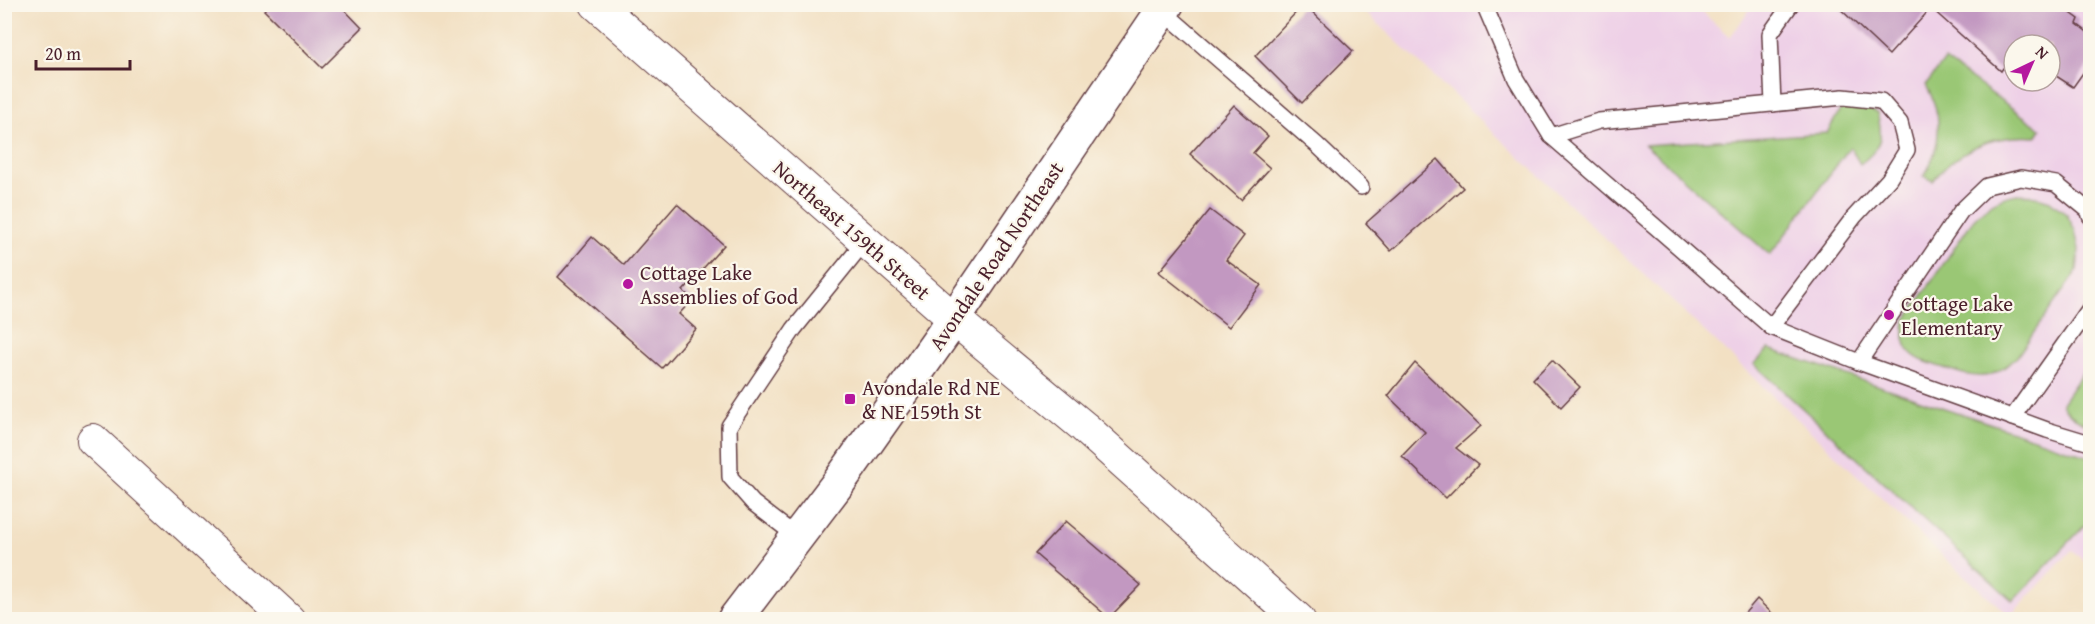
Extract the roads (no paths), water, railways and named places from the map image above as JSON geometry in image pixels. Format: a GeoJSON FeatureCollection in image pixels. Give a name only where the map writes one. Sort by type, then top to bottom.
{"type":"FeatureCollection","features":[{"type":"Feature","properties":{"kind":"main road","name":"Avondale Road Northeast"},"geometry":{"type":"LineString","coordinates":[[734,620],[839,482],[954,319],[1165,8]]}},
{"type":"Feature","properties":{"kind":"street","name":"Northeast 159th Street"},"geometry":{"type":"LineString","coordinates":[[596,4],[954,319],[1084,427],[1299,620]]}},
{"type":"Feature","properties":{"kind":"street"},"geometry":{"type":"LineString","coordinates":[[93,440],[289,620]]}},
{"type":"Feature","properties":{"kind":"lane"},"geometry":{"type":"LineString","coordinates":[[1484,4],[1516,80],[1551,136],[1771,327],[2012,418],[2091,443]]}},
{"type":"Feature","properties":{"kind":"lane"},"geometry":{"type":"LineString","coordinates":[[1773,104],[1770,34],[1791,4]]}},
{"type":"Feature","properties":{"kind":"lane"},"geometry":{"type":"LineString","coordinates":[[1165,8],[1361,187]]}},
{"type":"Feature","properties":{"kind":"lane"},"geometry":{"type":"LineString","coordinates":[[1551,136],[1599,121],[1843,97],[1881,101],[1900,123],[1907,150],[1889,179],[1854,217],[1771,327]]}},
{"type":"Feature","properties":{"kind":"lane"},"geometry":{"type":"LineString","coordinates":[[1859,362],[1961,211],[1987,186],[2021,178],[2055,184],[2089,211],[2091,216]]}},
{"type":"Feature","properties":{"kind":"lane"},"geometry":{"type":"LineString","coordinates":[[796,536],[753,503],[730,477],[729,426],[794,329],[865,241]]}},
{"type":"Feature","properties":{"kind":"lane"},"geometry":{"type":"LineString","coordinates":[[2012,418],[2091,308]]}},
{"type":"Feature","properties":{"kind":"place","name":"Cottage Lake Assemblies of God"},"geometry":{"type":"Point","coordinates":[628,284]}},
{"type":"Feature","properties":{"kind":"place","name":"Cottage Lake Elementary"},"geometry":{"type":"Point","coordinates":[1889,315]}},
{"type":"Feature","properties":{"kind":"place","name":"Avondale Rd NE & NE 159th St"},"geometry":{"type":"Point","coordinates":[850,399]}}]}
